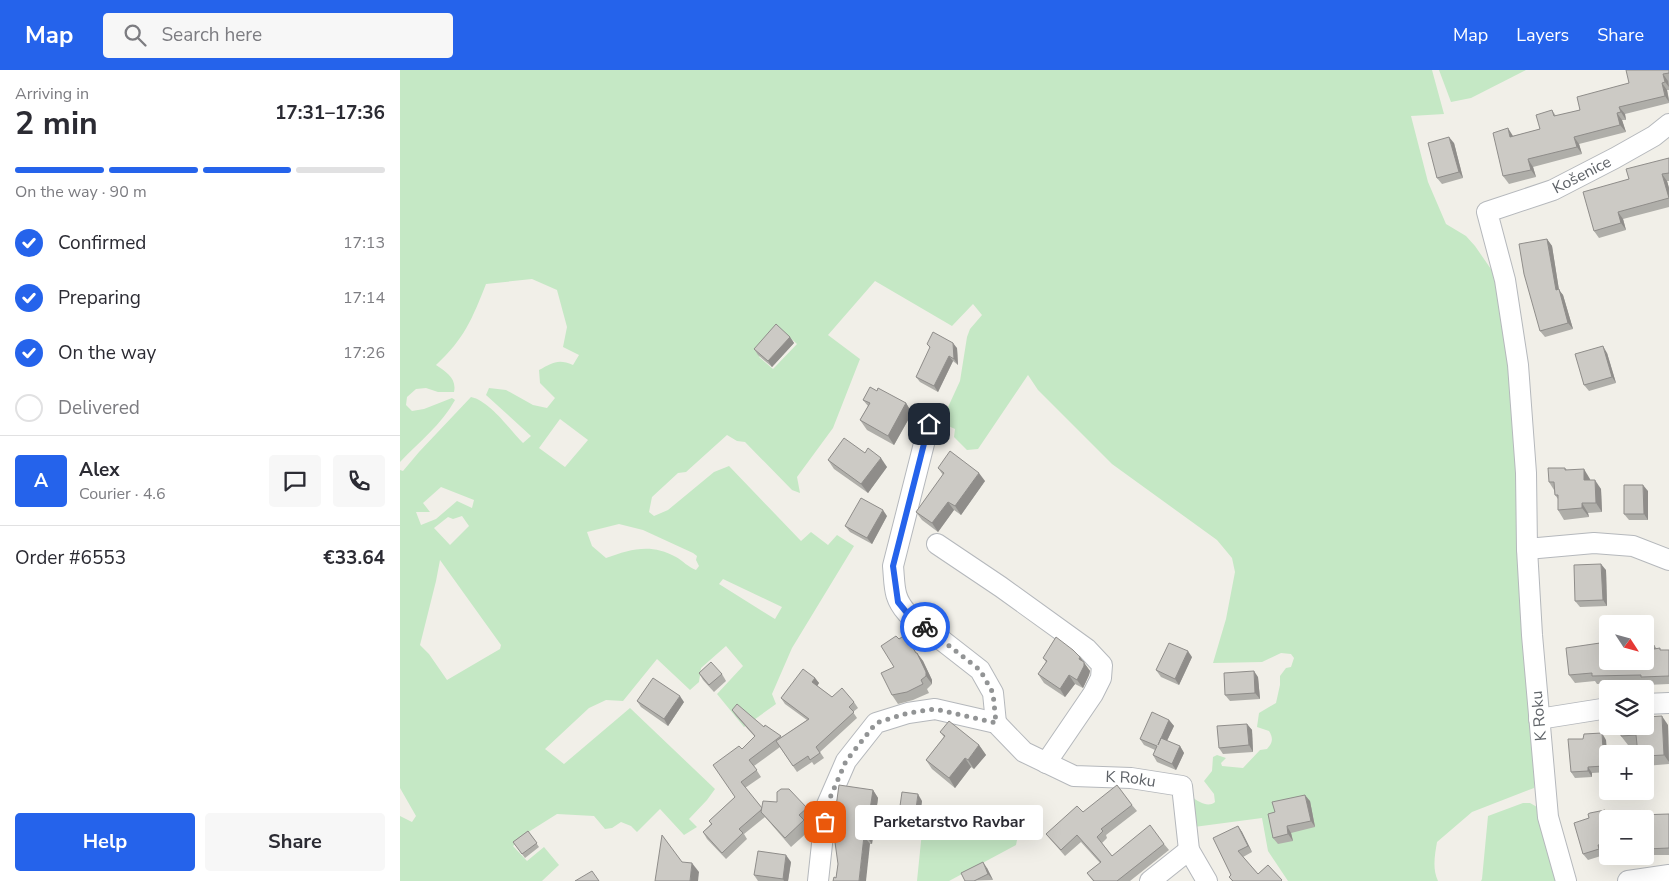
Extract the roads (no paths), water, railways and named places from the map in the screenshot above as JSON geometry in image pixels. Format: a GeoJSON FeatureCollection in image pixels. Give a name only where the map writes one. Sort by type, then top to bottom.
{"type":"FeatureCollection","features":[{"type":"Feature","properties":{"kind":"street","name":"Košenice"},"geometry":{"type":"LineString","coordinates":[[1487,212],[1553,190],[1654,136],[1669,124]]}},
{"type":"Feature","properties":{"kind":"street","name":"K Roku"},"geometry":{"type":"LineString","coordinates":[[1487,212],[1505,280],[1518,365],[1526,473],[1527,549],[1548,817],[1566,881]]}},
{"type":"Feature","properties":{"kind":"street"},"geometry":{"type":"LineString","coordinates":[[818,881],[826,807],[846,761],[876,723],[908,713],[935,709],[996,723],[993,693],[980,670],[907,613],[898,602],[895,590],[893,566],[929,424]]}},
{"type":"Feature","properties":{"kind":"street"},"geometry":{"type":"LineString","coordinates":[[1527,549],[1594,542],[1633,546],[1669,560]]}},
{"type":"Feature","properties":{"kind":"street"},"geometry":{"type":"LineString","coordinates":[[937,544],[1001,587],[1079,644],[1102,665],[1101,678],[1093,694],[1046,763]]}},
{"type":"Feature","properties":{"kind":"street"},"geometry":{"type":"LineString","coordinates":[[1654,704],[1669,703]]}},
{"type":"Feature","properties":{"kind":"street"},"geometry":{"type":"LineString","coordinates":[[1539,719],[1599,709]]}},
{"type":"Feature","properties":{"kind":"street","name":"K Roku"},"geometry":{"type":"LineString","coordinates":[[996,723],[1024,752],[1074,776],[1131,778],[1182,786],[1190,850],[1207,881]]}},
{"type":"Feature","properties":{"kind":"street"},"geometry":{"type":"LineString","coordinates":[[1150,881],[1190,850]]}},
{"type":"Feature","properties":{"kind":"street"},"geometry":{"type":"LineString","coordinates":[[1628,881],[1669,874]]}},
{"type":"Feature","properties":{"kind":"place","name":"Parketarstvo Ravbar"},"geometry":{"type":"Point","coordinates":[825,822]}}]}
